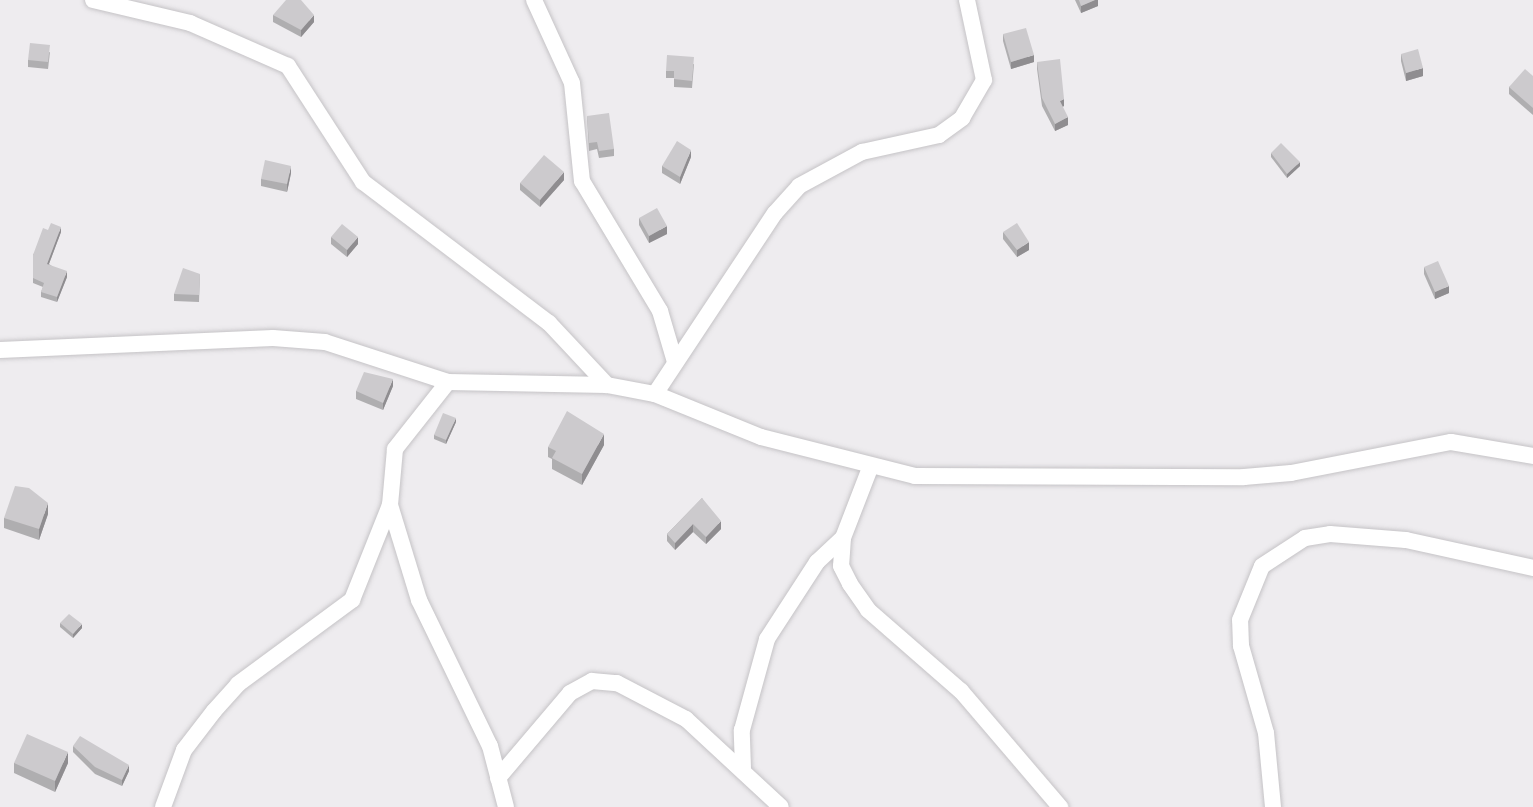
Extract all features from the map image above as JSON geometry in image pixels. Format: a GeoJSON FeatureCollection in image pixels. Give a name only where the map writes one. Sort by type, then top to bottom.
{"type":"FeatureCollection","features":[{"type":"Feature","properties":{"kind":"street"},"geometry":{"type":"LineString","coordinates":[[93,0],[159,8],[224,35],[288,66],[363,182],[549,322],[608,385]]}},
{"type":"Feature","properties":{"kind":"street"},"geometry":{"type":"LineString","coordinates":[[534,0],[572,83],[582,182],[660,311],[675,362]]}},
{"type":"Feature","properties":{"kind":"street"},"geometry":{"type":"LineString","coordinates":[[656,394],[675,362],[799,186],[862,152],[939,135],[962,118],[984,80],[967,0]]}},
{"type":"Feature","properties":{"kind":"street"},"geometry":{"type":"LineString","coordinates":[[0,350],[300,339],[348,346],[416,375],[448,382],[608,385],[656,394],[761,437],[870,468],[915,476],[1244,477],[1291,473],[1451,442],[1533,456]]}},
{"type":"Feature","properties":{"kind":"street"},"geometry":{"type":"LineString","coordinates":[[163,807],[184,750],[238,684],[352,600],[390,505],[395,449],[448,382]]}},
{"type":"Feature","properties":{"kind":"street"},"geometry":{"type":"LineString","coordinates":[[870,468],[843,538],[841,566],[868,610],[961,691],[1060,807]]}},
{"type":"Feature","properties":{"kind":"street"},"geometry":{"type":"LineString","coordinates":[[390,505],[419,600],[489,746],[506,807]]}},
{"type":"Feature","properties":{"kind":"street"},"geometry":{"type":"LineString","coordinates":[[1274,807],[1266,734],[1241,646],[1240,620],[1262,566],[1305,538],[1330,534],[1406,540],[1533,568]]}},
{"type":"Feature","properties":{"kind":"street"},"geometry":{"type":"LineString","coordinates":[[743,768],[742,730],[766,639],[817,562],[843,538]]}},
{"type":"Feature","properties":{"kind":"street"},"geometry":{"type":"LineString","coordinates":[[498,778],[545,716],[592,681],[617,683],[650,696],[743,768],[781,807]]}},
{"type":"Feature","properties":{"kind":"building"},"geometry":{"type":"Polygon","coordinates":[[[286,0],[301,0],[314,15],[301,30],[273,15],[286,0]]]}},
{"type":"Feature","properties":{"kind":"building"},"geometry":{"type":"Polygon","coordinates":[[[1079,0],[1095,0],[1081,6],[1079,0]]]}},
{"type":"Feature","properties":{"kind":"building"},"geometry":{"type":"Polygon","coordinates":[[[1026,28],[1034,55],[1011,62],[1003,34],[1026,28]]]}},
{"type":"Feature","properties":{"kind":"building"},"geometry":{"type":"Polygon","coordinates":[[[30,43],[50,45],[48,62],[28,60],[30,43]]]}},
{"type":"Feature","properties":{"kind":"building"},"geometry":{"type":"Polygon","coordinates":[[[1418,49],[1423,68],[1406,73],[1401,54],[1418,49]]]}},
{"type":"Feature","properties":{"kind":"building"},"geometry":{"type":"Polygon","coordinates":[[[667,55],[694,57],[692,81],[674,79],[674,71],[666,71],[667,55]]]}},
{"type":"Feature","properties":{"kind":"building"},"geometry":{"type":"Polygon","coordinates":[[[1060,59],[1064,99],[1060,101],[1068,117],[1055,124],[1042,98],[1037,62],[1060,59]]]}},
{"type":"Feature","properties":{"kind":"building"},"geometry":{"type":"Polygon","coordinates":[[[1525,69],[1533,76],[1533,108],[1509,87],[1525,69]]]}},
{"type":"Feature","properties":{"kind":"building"},"geometry":{"type":"Polygon","coordinates":[[[609,113],[614,149],[599,151],[597,142],[589,143],[587,116],[609,113]]]}},
{"type":"Feature","properties":{"kind":"building"},"geometry":{"type":"Polygon","coordinates":[[[677,141],[691,150],[680,177],[662,166],[677,141]]]}},
{"type":"Feature","properties":{"kind":"building"},"geometry":{"type":"Polygon","coordinates":[[[1281,143],[1300,162],[1287,174],[1271,153],[1281,143]]]}},
{"type":"Feature","properties":{"kind":"building"},"geometry":{"type":"Polygon","coordinates":[[[544,155],[564,172],[540,200],[520,183],[544,155]]]}},
{"type":"Feature","properties":{"kind":"building"},"geometry":{"type":"Polygon","coordinates":[[[265,160],[291,166],[287,184],[261,179],[265,160]]]}},
{"type":"Feature","properties":{"kind":"building"},"geometry":{"type":"Polygon","coordinates":[[[657,208],[667,226],[649,236],[639,218],[657,208]]]}},
{"type":"Feature","properties":{"kind":"building"},"geometry":{"type":"Polygon","coordinates":[[[51,223],[61,227],[47,264],[67,271],[57,297],[41,292],[44,283],[33,278],[33,255],[43,228],[48,230],[51,223]]]}},
{"type":"Feature","properties":{"kind":"building"},"geometry":{"type":"Polygon","coordinates":[[[1017,223],[1029,242],[1017,250],[1003,232],[1017,223]]]}},
{"type":"Feature","properties":{"kind":"building"},"geometry":{"type":"Polygon","coordinates":[[[342,224],[358,237],[347,250],[331,237],[342,224]]]}},
{"type":"Feature","properties":{"kind":"building"},"geometry":{"type":"Polygon","coordinates":[[[1438,261],[1449,286],[1435,292],[1424,267],[1438,261]]]}},
{"type":"Feature","properties":{"kind":"building"},"geometry":{"type":"Polygon","coordinates":[[[183,268],[200,274],[199,295],[174,294],[183,268]]]}},
{"type":"Feature","properties":{"kind":"building"},"geometry":{"type":"Polygon","coordinates":[[[364,372],[393,379],[383,403],[356,391],[364,372]]]}},
{"type":"Feature","properties":{"kind":"building"},"geometry":{"type":"Polygon","coordinates":[[[567,411],[604,434],[582,474],[552,458],[556,451],[548,447],[567,411]]]}},
{"type":"Feature","properties":{"kind":"building"},"geometry":{"type":"Polygon","coordinates":[[[443,413],[456,418],[446,440],[434,435],[443,413]]]}},
{"type":"Feature","properties":{"kind":"building"},"geometry":{"type":"Polygon","coordinates":[[[15,486],[29,488],[48,503],[39,529],[4,518],[15,486]]]}},
{"type":"Feature","properties":{"kind":"building"},"geometry":{"type":"Polygon","coordinates":[[[702,498],[721,521],[706,537],[693,524],[675,543],[667,534],[702,498]]]}},
{"type":"Feature","properties":{"kind":"building"},"geometry":{"type":"Polygon","coordinates":[[[69,614],[82,624],[73,634],[60,623],[69,614]]]}},
{"type":"Feature","properties":{"kind":"building"},"geometry":{"type":"Polygon","coordinates":[[[27,734],[68,752],[55,781],[14,763],[27,734]]]}},
{"type":"Feature","properties":{"kind":"building"},"geometry":{"type":"Polygon","coordinates":[[[80,736],[129,765],[122,780],[95,767],[73,746],[80,736]]]}}]}
